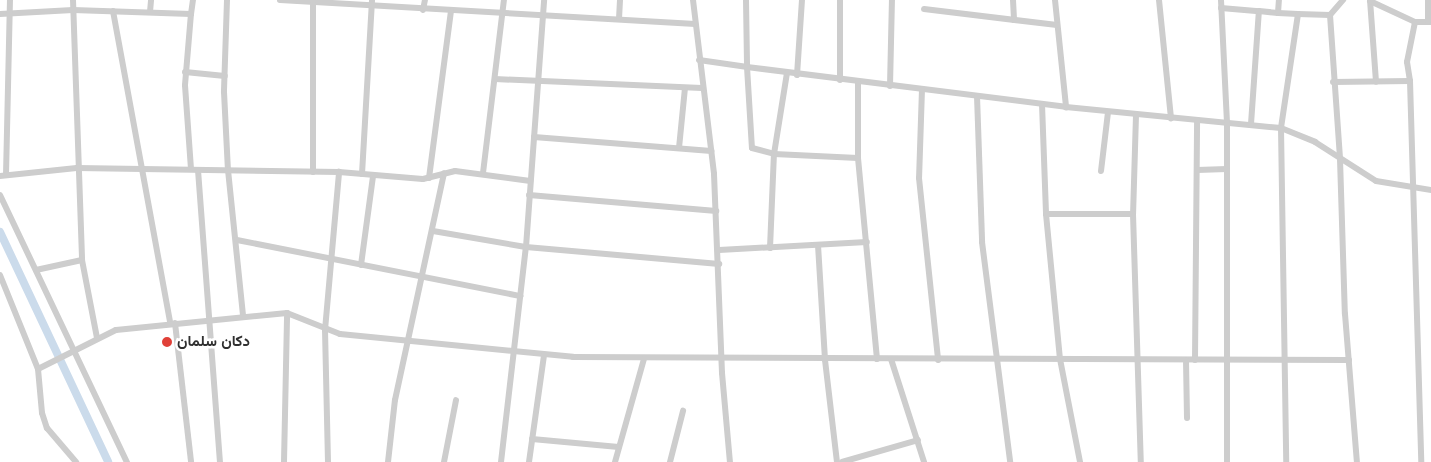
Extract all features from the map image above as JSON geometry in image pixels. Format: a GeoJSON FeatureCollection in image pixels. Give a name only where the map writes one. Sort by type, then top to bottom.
{"type":"FeatureCollection","features":[{"type":"Feature","properties":{"kind":"street"},"geometry":{"type":"LineString","coordinates":[[10,0],[3,175],[77,168],[191,169],[339,172],[373,176],[429,178],[444,173],[483,173],[530,181]]}},
{"type":"Feature","properties":{"kind":"street"},"geometry":{"type":"LineString","coordinates":[[73,0],[77,168],[82,260],[97,338]]}},
{"type":"Feature","properties":{"kind":"street"},"geometry":{"type":"LineString","coordinates":[[150,12],[152,0]]}},
{"type":"Feature","properties":{"kind":"street"},"geometry":{"type":"LineString","coordinates":[[191,169],[185,72],[193,0]]}},
{"type":"Feature","properties":{"kind":"street"},"geometry":{"type":"LineString","coordinates":[[227,0],[224,76],[228,170],[243,316]]}},
{"type":"Feature","properties":{"kind":"street"},"geometry":{"type":"LineString","coordinates":[[280,0],[313,3],[372,4],[423,10],[695,24]]}},
{"type":"Feature","properties":{"kind":"street"},"geometry":{"type":"LineString","coordinates":[[423,10],[425,0]]}},
{"type":"Feature","properties":{"kind":"street"},"geometry":{"type":"LineString","coordinates":[[483,173],[504,0]]}},
{"type":"Feature","properties":{"kind":"street"},"geometry":{"type":"LineString","coordinates":[[501,462],[516,352],[526,247],[544,0]]}},
{"type":"Feature","properties":{"kind":"street"},"geometry":{"type":"LineString","coordinates":[[619,19],[620,0]]}},
{"type":"Feature","properties":{"kind":"street"},"geometry":{"type":"LineString","coordinates":[[693,0],[711,151],[716,211],[722,358],[730,462]]}},
{"type":"Feature","properties":{"kind":"street"},"geometry":{"type":"LineString","coordinates":[[746,0],[751,145],[755,149],[774,154],[858,158]]}},
{"type":"Feature","properties":{"kind":"street"},"geometry":{"type":"LineString","coordinates":[[797,74],[802,0]]}},
{"type":"Feature","properties":{"kind":"street"},"geometry":{"type":"LineString","coordinates":[[840,0],[840,80]]}},
{"type":"Feature","properties":{"kind":"street"},"geometry":{"type":"LineString","coordinates":[[890,86],[892,0]]}},
{"type":"Feature","properties":{"kind":"street"},"geometry":{"type":"LineString","coordinates":[[1013,0],[1014,20]]}},
{"type":"Feature","properties":{"kind":"street"},"geometry":{"type":"LineString","coordinates":[[1055,0],[1066,107]]}},
{"type":"Feature","properties":{"kind":"street"},"geometry":{"type":"LineString","coordinates":[[1159,0],[1171,118]]}},
{"type":"Feature","properties":{"kind":"street"},"geometry":{"type":"LineString","coordinates":[[1221,0],[1227,122],[1227,462]]}},
{"type":"Feature","properties":{"kind":"street"},"geometry":{"type":"LineString","coordinates":[[1278,13],[1279,0]]}},
{"type":"Feature","properties":{"kind":"street"},"geometry":{"type":"LineString","coordinates":[[1337,0],[1337,11]]}},
{"type":"Feature","properties":{"kind":"street"},"geometry":{"type":"LineString","coordinates":[[1221,8],[1330,15],[1337,11],[1343,0]]}},
{"type":"Feature","properties":{"kind":"street"},"geometry":{"type":"LineString","coordinates":[[1376,82],[1370,1],[1415,22],[1429,22],[1428,0]]}},
{"type":"Feature","properties":{"kind":"street"},"geometry":{"type":"LineString","coordinates":[[313,3],[313,172]]}},
{"type":"Feature","properties":{"kind":"street"},"geometry":{"type":"LineString","coordinates":[[362,174],[372,4]]}},
{"type":"Feature","properties":{"kind":"street"},"geometry":{"type":"LineString","coordinates":[[924,9],[1057,25]]}},
{"type":"Feature","properties":{"kind":"street"},"geometry":{"type":"LineString","coordinates":[[0,14],[73,10],[191,14]]}},
{"type":"Feature","properties":{"kind":"street"},"geometry":{"type":"LineString","coordinates":[[113,11],[141,170],[173,323],[191,462]]}},
{"type":"Feature","properties":{"kind":"street"},"geometry":{"type":"LineString","coordinates":[[429,178],[451,11]]}},
{"type":"Feature","properties":{"kind":"street"},"geometry":{"type":"LineString","coordinates":[[1251,124],[1259,11]]}},
{"type":"Feature","properties":{"kind":"street"},"geometry":{"type":"LineString","coordinates":[[1286,462],[1281,128],[1298,14]]}},
{"type":"Feature","properties":{"kind":"street"},"geometry":{"type":"LineString","coordinates":[[1330,15],[1333,82],[1340,159],[1349,360],[1357,462]]}},
{"type":"Feature","properties":{"kind":"street"},"geometry":{"type":"LineString","coordinates":[[1415,22],[1407,62],[1410,81],[1420,462]]}},
{"type":"Feature","properties":{"kind":"street"},"geometry":{"type":"LineString","coordinates":[[700,60],[840,80],[1108,112],[1281,128],[1302,136],[1376,181],[1431,190]]}},
{"type":"Feature","properties":{"kind":"street"},"geometry":{"type":"LineString","coordinates":[[185,72],[224,76]]}},
{"type":"Feature","properties":{"kind":"street"},"geometry":{"type":"LineString","coordinates":[[770,248],[774,154],[787,73]]}},
{"type":"Feature","properties":{"kind":"street"},"geometry":{"type":"LineString","coordinates":[[495,79],[702,88]]}},
{"type":"Feature","properties":{"kind":"street"},"geometry":{"type":"LineString","coordinates":[[1333,82],[1410,81]]}},
{"type":"Feature","properties":{"kind":"street"},"geometry":{"type":"LineString","coordinates":[[858,82],[858,158],[877,359]]}},
{"type":"Feature","properties":{"kind":"street"},"geometry":{"type":"LineString","coordinates":[[679,148],[685,88]]}},
{"type":"Feature","properties":{"kind":"street"},"geometry":{"type":"LineString","coordinates":[[922,89],[918,171],[938,360]]}},
{"type":"Feature","properties":{"kind":"street"},"geometry":{"type":"LineString","coordinates":[[977,96],[982,242],[995,359],[1010,462]]}},
{"type":"Feature","properties":{"kind":"street"},"geometry":{"type":"LineString","coordinates":[[1042,104],[1046,214],[1060,359],[1080,462]]}},
{"type":"Feature","properties":{"kind":"street"},"geometry":{"type":"LineString","coordinates":[[1101,171],[1108,112]]}},
{"type":"Feature","properties":{"kind":"street"},"geometry":{"type":"LineString","coordinates":[[1136,115],[1133,214],[1136,360],[1141,462]]}},
{"type":"Feature","properties":{"kind":"street"},"geometry":{"type":"LineString","coordinates":[[1195,360],[1197,120]]}},
{"type":"Feature","properties":{"kind":"street"},"geometry":{"type":"LineString","coordinates":[[534,137],[711,151]]}},
{"type":"Feature","properties":{"kind":"street"},"geometry":{"type":"LineString","coordinates":[[1197,170],[1227,169]]}},
{"type":"Feature","properties":{"kind":"street"},"geometry":{"type":"LineString","coordinates":[[198,170],[220,462]]}},
{"type":"Feature","properties":{"kind":"street"},"geometry":{"type":"LineString","coordinates":[[328,462],[325,330],[339,172]]}},
{"type":"Feature","properties":{"kind":"street"},"geometry":{"type":"LineString","coordinates":[[388,462],[392,416],[423,279],[444,173]]}},
{"type":"Feature","properties":{"kind":"street"},"geometry":{"type":"LineString","coordinates":[[362,265],[373,176]]}},
{"type":"Feature","properties":{"kind":"street"},"geometry":{"type":"LineString","coordinates":[[529,194],[716,211]]}},
{"type":"Feature","properties":{"kind":"street"},"geometry":{"type":"LineString","coordinates":[[0,195],[127,462]]}},
{"type":"Feature","properties":{"kind":"street"},"geometry":{"type":"LineString","coordinates":[[1046,214],[1133,214]]}},
{"type":"Feature","properties":{"kind":"street"},"geometry":{"type":"LineString","coordinates":[[433,231],[526,247],[719,264]]}},
{"type":"Feature","properties":{"kind":"street"},"geometry":{"type":"LineString","coordinates":[[236,240],[331,258],[423,279],[521,296]]}},
{"type":"Feature","properties":{"kind":"street"},"geometry":{"type":"LineString","coordinates":[[719,250],[867,242]]}},
{"type":"Feature","properties":{"kind":"street"},"geometry":{"type":"LineString","coordinates":[[818,245],[825,360],[837,462]]}},
{"type":"Feature","properties":{"kind":"street"},"geometry":{"type":"LineString","coordinates":[[36,270],[82,260]]}},
{"type":"Feature","properties":{"kind":"street"},"geometry":{"type":"LineString","coordinates":[[0,274],[38,369],[42,413],[47,428],[76,462]]}},
{"type":"Feature","properties":{"kind":"street"},"geometry":{"type":"LineString","coordinates":[[38,369],[116,330],[287,313],[325,330],[409,343],[544,355],[644,359],[1349,360]]}},
{"type":"Feature","properties":{"kind":"street"},"geometry":{"type":"LineString","coordinates":[[284,462],[287,313]]}},
{"type":"Feature","properties":{"kind":"street"},"geometry":{"type":"LineString","coordinates":[[529,462],[544,355]]}},
{"type":"Feature","properties":{"kind":"street"},"geometry":{"type":"LineString","coordinates":[[615,462],[644,359]]}},
{"type":"Feature","properties":{"kind":"street"},"geometry":{"type":"LineString","coordinates":[[891,359],[924,462]]}},
{"type":"Feature","properties":{"kind":"street"},"geometry":{"type":"LineString","coordinates":[[1186,360],[1187,418]]}},
{"type":"Feature","properties":{"kind":"street"},"geometry":{"type":"LineString","coordinates":[[444,462],[456,400]]}},
{"type":"Feature","properties":{"kind":"street"},"geometry":{"type":"LineString","coordinates":[[670,462],[684,411]]}},
{"type":"Feature","properties":{"kind":"street"},"geometry":{"type":"LineString","coordinates":[[532,439],[619,447]]}},
{"type":"Feature","properties":{"kind":"street"},"geometry":{"type":"LineString","coordinates":[[842,462],[918,440]]}},
{"type":"Feature","properties":{"kind":"waterway"},"geometry":{"type":"LineString","coordinates":[[0,232],[108,462]]}},
{"type":"Feature","properties":{"kind":"place","name":"دكان سلمان"},"geometry":{"type":"Point","coordinates":[167,342]}}]}
